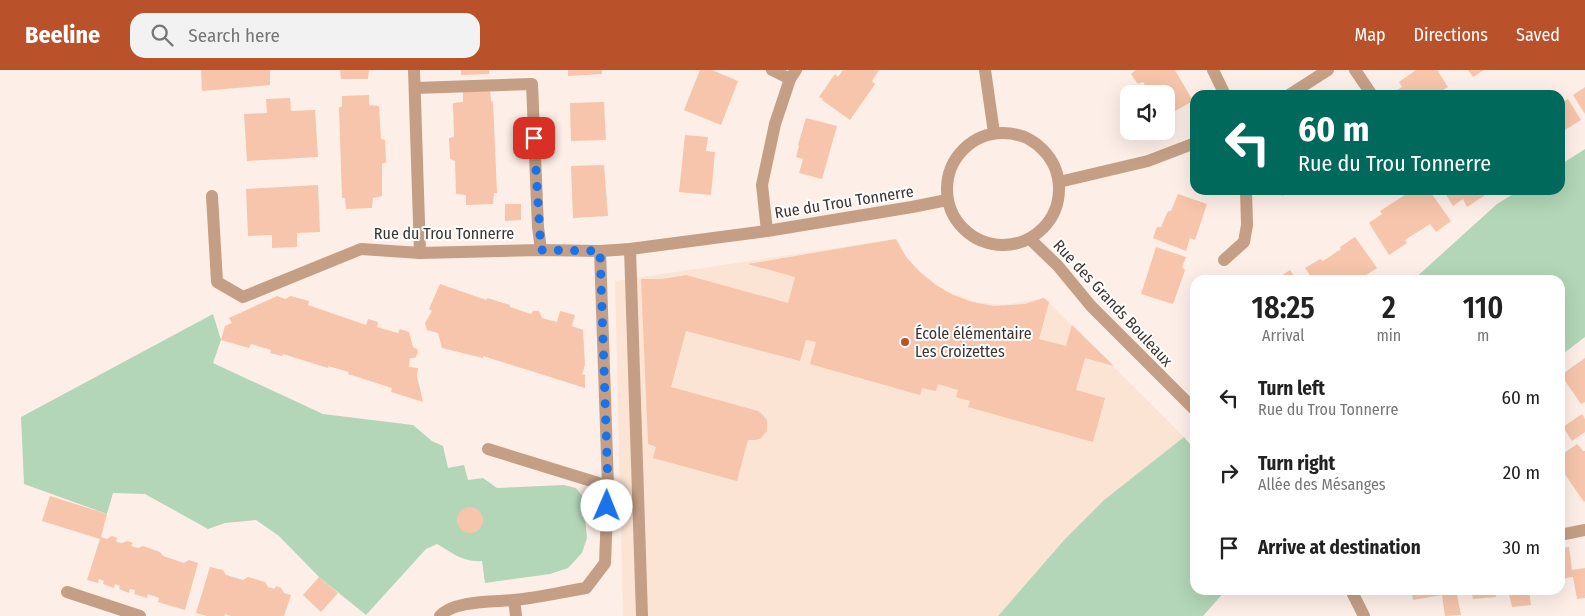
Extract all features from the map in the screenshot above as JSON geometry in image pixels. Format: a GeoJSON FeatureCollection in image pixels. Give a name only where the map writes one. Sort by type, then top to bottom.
{"type":"FeatureCollection","features":[{"type":"Feature","properties":{"kind":"street"},"geometry":{"type":"LineString","coordinates":[[414,70],[420,253]]}},
{"type":"Feature","properties":{"kind":"street"},"geometry":{"type":"LineString","coordinates":[[767,231],[762,185],[775,124],[793,74],[772,70]]}},
{"type":"Feature","properties":{"kind":"street"},"geometry":{"type":"LineString","coordinates":[[985,70],[994,133]]}},
{"type":"Feature","properties":{"kind":"street"},"geometry":{"type":"LineString","coordinates":[[1213,70],[1223,90]]}},
{"type":"Feature","properties":{"kind":"street"},"geometry":{"type":"LineString","coordinates":[[1297,90],[1328,70]]}},
{"type":"Feature","properties":{"kind":"street"},"geometry":{"type":"LineString","coordinates":[[1355,70],[1369,90]]}},
{"type":"Feature","properties":{"kind":"street"},"geometry":{"type":"LineString","coordinates":[[415,88],[532,84],[538,227],[541,250]]}},
{"type":"Feature","properties":{"kind":"street"},"geometry":{"type":"LineString","coordinates":[[994,133],[1010,133],[1028,139],[1042,149],[1053,164],[1058,182],[1058,199],[1053,215],[1043,228],[1030,239],[1013,244],[995,245],[978,240],[964,230],[953,216],[947,200],[947,181],[952,165],[962,151],[976,140],[994,133]]}},
{"type":"Feature","properties":{"kind":"street"},"geometry":{"type":"LineString","coordinates":[[1058,182],[1148,162],[1190,145]]}},
{"type":"Feature","properties":{"kind":"street"},"geometry":{"type":"LineString","coordinates":[[1224,260],[1244,242],[1247,225],[1246,195]]}},
{"type":"Feature","properties":{"kind":"street","name":"Rue du Trou Tonnerre"},"geometry":{"type":"LineString","coordinates":[[212,196],[216,282],[243,297],[361,249],[420,253],[630,249],[767,231],[912,208],[947,200]]}},
{"type":"Feature","properties":{"kind":"street","name":"Rue des Grands Bouleaux"},"geometry":{"type":"LineString","coordinates":[[1030,239],[1058,266],[1091,306],[1190,405]]}},
{"type":"Feature","properties":{"kind":"street"},"geometry":{"type":"LineString","coordinates":[[630,249],[642,616]]}},
{"type":"Feature","properties":{"kind":"street"},"geometry":{"type":"LineString","coordinates":[[440,616],[444,612],[473,602],[514,600],[586,588],[605,562],[608,486],[600,251]]}},
{"type":"Feature","properties":{"kind":"street"},"geometry":{"type":"LineString","coordinates":[[488,449],[608,486]]}},
{"type":"Feature","properties":{"kind":"street"},"geometry":{"type":"LineString","coordinates":[[1565,533],[1585,530]]}},
{"type":"Feature","properties":{"kind":"street"},"geometry":{"type":"LineString","coordinates":[[67,592],[140,616]]}},
{"type":"Feature","properties":{"kind":"street"},"geometry":{"type":"LineString","coordinates":[[1354,595],[1364,616]]}},
{"type":"Feature","properties":{"kind":"street"},"geometry":{"type":"LineString","coordinates":[[514,600],[516,616]]}},
{"type":"Feature","properties":{"kind":"shaded area"},"geometry":{"type":"Polygon","coordinates":[[[896,239],[914,269],[940,289],[977,302],[1004,305],[1044,298],[1184,437],[1104,500],[1065,539],[998,616],[623,616],[615,281],[896,239]]]}},
{"type":"Feature","properties":{"kind":"green space"},"geometry":{"type":"Polygon","coordinates":[[[1585,149],[1585,337],[1565,352],[1565,275],[1419,275],[1497,204],[1512,195],[1565,195],[1565,162],[1585,149]]]}},
{"type":"Feature","properties":{"kind":"green space"},"geometry":{"type":"Polygon","coordinates":[[[213,314],[221,340],[213,363],[323,414],[413,425],[432,441],[443,446],[448,468],[464,465],[468,480],[483,478],[497,488],[564,485],[576,488],[583,497],[587,538],[582,553],[568,568],[550,574],[485,583],[482,561],[464,559],[437,544],[426,549],[366,615],[319,577],[279,536],[256,520],[225,523],[208,529],[145,494],[113,493],[107,514],[24,484],[21,417],[213,314]]]}},
{"type":"Feature","properties":{"kind":"green space"},"geometry":{"type":"Polygon","coordinates":[[[1184,437],[1190,444],[1190,595],[1222,595],[1203,616],[998,616],[1065,539],[1104,500],[1184,437]]]}},
{"type":"Feature","properties":{"kind":"building"},"geometry":{"type":"Polygon","coordinates":[[[201,70],[270,70],[270,85],[202,91],[201,70]]]}},
{"type":"Feature","properties":{"kind":"building"},"geometry":{"type":"Polygon","coordinates":[[[340,70],[369,70],[368,79],[341,79],[340,70]]]}},
{"type":"Feature","properties":{"kind":"building"},"geometry":{"type":"Polygon","coordinates":[[[461,70],[489,70],[489,74],[461,75],[461,70]]]}},
{"type":"Feature","properties":{"kind":"building"},"geometry":{"type":"Polygon","coordinates":[[[568,70],[602,70],[602,74],[568,76],[568,70]]]}},
{"type":"Feature","properties":{"kind":"building"},"geometry":{"type":"Polygon","coordinates":[[[700,70],[712,70],[738,81],[721,125],[684,110],[700,70]]]}},
{"type":"Feature","properties":{"kind":"building"},"geometry":{"type":"Polygon","coordinates":[[[843,70],[879,70],[872,81],[875,84],[850,120],[819,97],[835,74],[838,77],[843,70]]]}},
{"type":"Feature","properties":{"kind":"building"},"geometry":{"type":"Polygon","coordinates":[[[1136,70],[1175,70],[1190,96],[1190,103],[1175,111],[1175,85],[1145,85],[1143,82],[1138,84],[1131,74],[1136,70]]]}},
{"type":"Feature","properties":{"kind":"building"},"geometry":{"type":"Polygon","coordinates":[[[1416,70],[1437,70],[1448,87],[1443,90],[1397,90],[1402,87],[1399,82],[1416,70]]]}},
{"type":"Feature","properties":{"kind":"building"},"geometry":{"type":"Polygon","coordinates":[[[1468,70],[1484,70],[1473,77],[1468,70]]]}},
{"type":"Feature","properties":{"kind":"building"},"geometry":{"type":"Polygon","coordinates":[[[1585,87],[1585,114],[1573,95],[1585,87]]]}},
{"type":"Feature","properties":{"kind":"building"},"geometry":{"type":"Polygon","coordinates":[[[490,91],[491,101],[493,102],[497,193],[494,193],[493,204],[466,205],[466,195],[456,194],[455,161],[450,159],[449,138],[454,137],[453,103],[463,102],[463,92],[490,91]]]}},
{"type":"Feature","properties":{"kind":"building"},"geometry":{"type":"Polygon","coordinates":[[[369,95],[369,105],[379,106],[381,139],[385,140],[386,162],[382,164],[382,196],[373,198],[372,208],[346,209],[345,198],[342,198],[339,107],[342,107],[342,96],[369,95]]]}},
{"type":"Feature","properties":{"kind":"building"},"geometry":{"type":"Polygon","coordinates":[[[290,98],[291,111],[315,110],[318,157],[247,161],[244,114],[267,113],[266,99],[290,98]]]}},
{"type":"Feature","properties":{"kind":"building"},"geometry":{"type":"Polygon","coordinates":[[[1568,99],[1581,120],[1565,130],[1565,100],[1568,99]]]}},
{"type":"Feature","properties":{"kind":"building"},"geometry":{"type":"Polygon","coordinates":[[[604,102],[606,140],[571,141],[570,103],[604,102]]]}},
{"type":"Feature","properties":{"kind":"building"},"geometry":{"type":"Polygon","coordinates":[[[806,118],[837,126],[822,179],[799,173],[803,159],[796,157],[806,118]]]}},
{"type":"Feature","properties":{"kind":"building"},"geometry":{"type":"Polygon","coordinates":[[[685,135],[708,137],[706,151],[715,152],[711,195],[679,192],[685,135]]]}},
{"type":"Feature","properties":{"kind":"building"},"geometry":{"type":"Polygon","coordinates":[[[604,165],[608,216],[573,218],[571,166],[604,165]]]}},
{"type":"Feature","properties":{"kind":"building"},"geometry":{"type":"Polygon","coordinates":[[[318,185],[320,232],[297,233],[297,247],[272,248],[272,235],[248,236],[246,189],[318,185]]]}},
{"type":"Feature","properties":{"kind":"building"},"geometry":{"type":"Polygon","coordinates":[[[1178,194],[1207,204],[1195,240],[1190,238],[1186,251],[1153,238],[1157,227],[1161,227],[1168,211],[1171,211],[1178,194]]]}},
{"type":"Feature","properties":{"kind":"building"},"geometry":{"type":"Polygon","coordinates":[[[1405,195],[1433,195],[1451,221],[1436,232],[1430,224],[1405,240],[1407,243],[1389,255],[1369,223],[1382,214],[1380,211],[1405,195]]]}},
{"type":"Feature","properties":{"kind":"building"},"geometry":{"type":"Polygon","coordinates":[[[1446,195],[1485,195],[1467,207],[1463,199],[1453,206],[1446,195]]]}},
{"type":"Feature","properties":{"kind":"building"},"geometry":{"type":"Polygon","coordinates":[[[505,204],[521,204],[521,220],[505,221],[505,204]]]}},
{"type":"Feature","properties":{"kind":"building"},"geometry":{"type":"Polygon","coordinates":[[[1355,237],[1377,268],[1366,275],[1310,275],[1305,268],[1320,259],[1323,261],[1341,249],[1340,247],[1355,237]]]}},
{"type":"Feature","properties":{"kind":"building"},"geometry":{"type":"Polygon","coordinates":[[[896,239],[906,257],[920,272],[936,285],[953,295],[972,302],[993,306],[1025,304],[1044,298],[1049,302],[1039,339],[1066,346],[1072,325],[1114,366],[1085,358],[1076,390],[1105,398],[1093,442],[968,407],[970,401],[956,397],[958,390],[938,384],[936,391],[922,388],[920,395],[810,364],[816,342],[806,340],[800,361],[686,331],[671,387],[758,411],[767,420],[767,431],[760,439],[748,440],[737,481],[653,458],[656,447],[648,444],[641,279],[662,279],[686,275],[788,303],[795,277],[748,264],[896,239]]]}},
{"type":"Feature","properties":{"kind":"building"},"geometry":{"type":"Polygon","coordinates":[[[1156,247],[1186,257],[1182,267],[1185,270],[1173,304],[1141,294],[1156,247]]]}},
{"type":"Feature","properties":{"kind":"building"},"geometry":{"type":"Polygon","coordinates":[[[1290,270],[1294,275],[1282,275],[1290,270]]]}},
{"type":"Feature","properties":{"kind":"building"},"geometry":{"type":"Polygon","coordinates":[[[440,284],[486,300],[487,298],[510,305],[510,307],[531,314],[533,311],[539,311],[542,318],[557,322],[560,311],[575,315],[572,326],[583,330],[585,365],[582,374],[585,375],[585,388],[483,356],[483,358],[442,348],[438,333],[427,330],[425,323],[432,311],[429,309],[440,284]]]}},
{"type":"Feature","properties":{"kind":"building"},"geometry":{"type":"Polygon","coordinates":[[[277,296],[285,299],[291,296],[309,301],[308,305],[366,325],[368,319],[378,322],[377,327],[398,333],[400,329],[409,332],[413,347],[417,349],[418,353],[415,358],[410,358],[409,367],[418,368],[417,376],[423,402],[391,392],[392,388],[348,374],[349,372],[328,366],[328,368],[283,354],[282,356],[270,353],[271,350],[251,344],[249,348],[221,340],[225,326],[232,323],[229,318],[277,296]]]}},
{"type":"Feature","properties":{"kind":"building"},"geometry":{"type":"Polygon","coordinates":[[[1585,358],[1585,402],[1581,404],[1565,381],[1565,372],[1585,358]]]}},
{"type":"Feature","properties":{"kind":"building"},"geometry":{"type":"Polygon","coordinates":[[[1582,414],[1585,419],[1585,432],[1572,441],[1565,430],[1565,426],[1582,414]]]}},
{"type":"Feature","properties":{"kind":"building"},"geometry":{"type":"Polygon","coordinates":[[[1577,444],[1585,451],[1584,502],[1565,474],[1565,452],[1577,444]]]}},
{"type":"Feature","properties":{"kind":"building"},"geometry":{"type":"Polygon","coordinates":[[[50,496],[107,514],[101,537],[107,539],[112,536],[117,538],[116,542],[122,543],[127,541],[133,543],[131,546],[138,548],[143,546],[160,552],[163,556],[184,563],[189,560],[198,563],[185,610],[158,602],[159,598],[148,594],[147,598],[134,594],[135,590],[130,589],[129,593],[119,589],[120,586],[115,584],[114,588],[103,584],[104,581],[99,579],[98,583],[87,580],[100,539],[42,521],[50,496]]]}},
{"type":"Feature","properties":{"kind":"building"},"geometry":{"type":"Polygon","coordinates":[[[470,507],[479,511],[483,520],[479,529],[470,533],[461,529],[457,520],[461,511],[470,507]]]}},
{"type":"Feature","properties":{"kind":"building"},"geometry":{"type":"Polygon","coordinates":[[[1565,547],[1569,547],[1572,570],[1585,568],[1585,598],[1577,599],[1573,577],[1565,578],[1565,547]]]}},
{"type":"Feature","properties":{"kind":"building"},"geometry":{"type":"Polygon","coordinates":[[[210,567],[223,570],[226,575],[243,580],[248,577],[265,582],[268,587],[275,589],[276,586],[281,588],[284,593],[291,595],[284,616],[231,616],[225,614],[224,616],[207,616],[196,613],[210,567]]]}},
{"type":"Feature","properties":{"kind":"building"},"geometry":{"type":"Polygon","coordinates":[[[319,577],[338,593],[321,612],[303,595],[319,577]]]}},
{"type":"Feature","properties":{"kind":"building"},"geometry":{"type":"Polygon","coordinates":[[[1412,595],[1442,595],[1413,600],[1412,595]]]}},
{"type":"Feature","properties":{"kind":"building"},"geometry":{"type":"Polygon","coordinates":[[[1442,595],[1457,595],[1461,615],[1445,616],[1442,595]]]}},
{"type":"Feature","properties":{"kind":"building"},"geometry":{"type":"Polygon","coordinates":[[[1472,595],[1496,595],[1496,597],[1473,599],[1472,595]]]}},
{"type":"Feature","properties":{"kind":"building"},"geometry":{"type":"Polygon","coordinates":[[[1509,595],[1530,595],[1531,605],[1512,607],[1509,595]]]}},
{"type":"Feature","properties":{"kind":"place","name":"École élémentaire Les Croizettes"},"geometry":{"type":"Point","coordinates":[905,342]}},
{"type":"Feature","properties":{"kind":"route"},"geometry":{"type":"LineString","coordinates":[[534,138],[538,227],[541,250],[600,251],[608,486],[607,506]]}}]}
